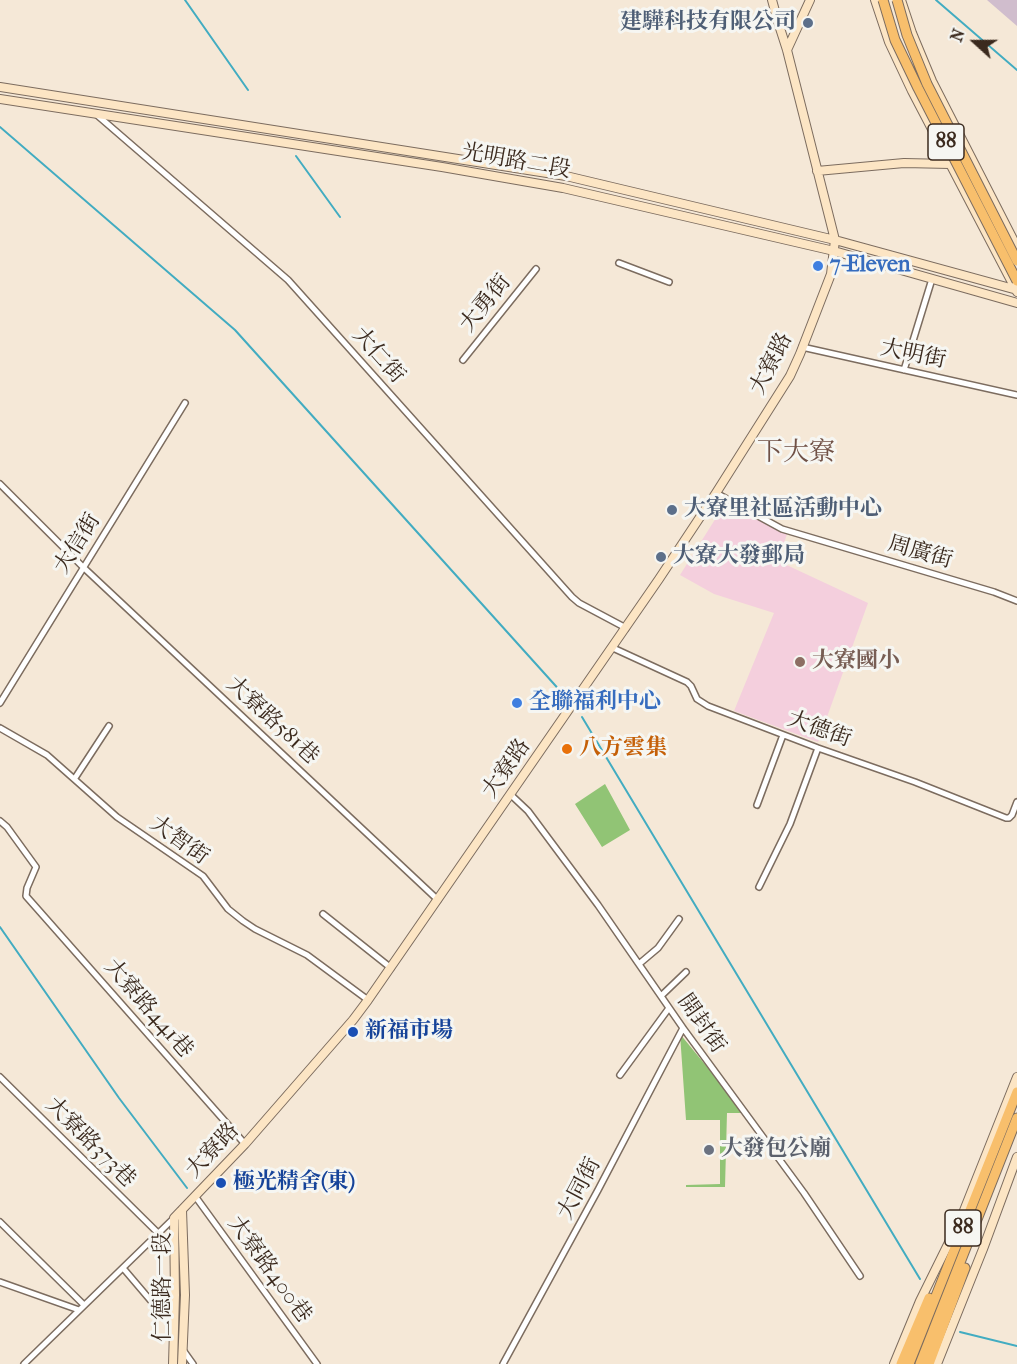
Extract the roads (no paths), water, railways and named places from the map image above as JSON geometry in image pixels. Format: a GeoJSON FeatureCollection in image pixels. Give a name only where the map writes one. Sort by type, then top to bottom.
{"type":"FeatureCollection","features":[{"type":"Feature","properties":{"kind":"highway","name":"88"},"geometry":{"type":"LineString","coordinates":[[883,0],[895,40],[1017,288]]}},
{"type":"Feature","properties":{"kind":"highway","name":"88"},"geometry":{"type":"LineString","coordinates":[[897,0],[927,84],[1017,261]]}},
{"type":"Feature","properties":{"kind":"highway","name":"88"},"geometry":{"type":"LineString","coordinates":[[909,1364],[1017,1092]]}},
{"type":"Feature","properties":{"kind":"highway","name":"88"},"geometry":{"type":"LineString","coordinates":[[920,1364],[1017,1118]]}},
{"type":"Feature","properties":{"kind":"highway"},"geometry":{"type":"LineString","coordinates":[[929,1364],[1004,1160],[1008,1142]]}},
{"type":"Feature","properties":{"kind":"highway"},"geometry":{"type":"LineString","coordinates":[[901,1364],[965,1222]]}},
{"type":"Feature","properties":{"kind":"street","name":"大寮路"},"geometry":{"type":"LineString","coordinates":[[24,1364],[182,1210],[245,1144],[353,1020],[613,648],[790,376],[831,274],[835,240],[787,50],[772,0]]}},
{"type":"Feature","properties":{"kind":"street"},"geometry":{"type":"LineString","coordinates":[[787,50],[810,0]]}},
{"type":"Feature","properties":{"kind":"street"},"geometry":{"type":"LineString","coordinates":[[875,0],[889,42],[912,91],[1017,288]]}},
{"type":"Feature","properties":{"kind":"street"},"geometry":{"type":"LineString","coordinates":[[901,0],[932,81],[1017,247]]}},
{"type":"Feature","properties":{"kind":"street","name":"光明路二段"},"geometry":{"type":"LineString","coordinates":[[0,87],[566,176],[835,240],[1017,288]]}},
{"type":"Feature","properties":{"kind":"street","name":"光明路二段"},"geometry":{"type":"LineString","coordinates":[[0,99],[564,188],[834,251],[1017,303]]}},
{"type":"Feature","properties":{"kind":"street","name":"大仁街"},"geometry":{"type":"LineString","coordinates":[[96,113],[288,280],[572,597],[626,628]]}},
{"type":"Feature","properties":{"kind":"street"},"geometry":{"type":"LineString","coordinates":[[817,171],[904,163],[950,164],[983,183]]}},
{"type":"Feature","properties":{"kind":"street"},"geometry":{"type":"LineString","coordinates":[[619,263],[669,282]]}},
{"type":"Feature","properties":{"kind":"street"},"geometry":{"type":"LineString","coordinates":[[918,275],[921,264]]}},
{"type":"Feature","properties":{"kind":"street","name":"大勇街"},"geometry":{"type":"LineString","coordinates":[[463,360],[536,269]]}},
{"type":"Feature","properties":{"kind":"street"},"geometry":{"type":"LineString","coordinates":[[904,370],[932,279]]}},
{"type":"Feature","properties":{"kind":"street","name":"大明街"},"geometry":{"type":"LineString","coordinates":[[802,347],[1017,395]]}},
{"type":"Feature","properties":{"kind":"street","name":"大信街"},"geometry":{"type":"LineString","coordinates":[[0,703],[184,403]]}},
{"type":"Feature","properties":{"kind":"street","name":"大寮路581巷"},"geometry":{"type":"LineString","coordinates":[[0,484],[83,567],[438,900]]}},
{"type":"Feature","properties":{"kind":"street","name":"周廣街"},"geometry":{"type":"LineString","coordinates":[[716,493],[782,529],[994,592],[1017,601]]}},
{"type":"Feature","properties":{"kind":"street","name":"大德街"},"geometry":{"type":"LineString","coordinates":[[613,648],[687,682],[697,699],[708,706],[783,735],[915,782],[1006,818],[1010,818],[1017,802]]}},
{"type":"Feature","properties":{"kind":"street"},"geometry":{"type":"LineString","coordinates":[[75,778],[109,726]]}},
{"type":"Feature","properties":{"kind":"street","name":"大智街"},"geometry":{"type":"LineString","coordinates":[[0,728],[47,756],[75,778],[117,817],[203,876],[228,909],[243,921],[307,955],[368,1000]]}},
{"type":"Feature","properties":{"kind":"street"},"geometry":{"type":"LineString","coordinates":[[757,805],[783,735]]}},
{"type":"Feature","properties":{"kind":"street"},"geometry":{"type":"LineString","coordinates":[[759,887],[790,824],[818,748]]}},
{"type":"Feature","properties":{"kind":"street","name":"開封街"},"geometry":{"type":"LineString","coordinates":[[511,795],[528,811],[804,1193],[860,1276]]}},
{"type":"Feature","properties":{"kind":"street","name":"大寮路441巷"},"geometry":{"type":"LineString","coordinates":[[0,820],[8,827],[36,867],[26,896],[245,1144]]}},
{"type":"Feature","properties":{"kind":"street"},"geometry":{"type":"LineString","coordinates":[[322,914],[391,968]]}},
{"type":"Feature","properties":{"kind":"street"},"geometry":{"type":"LineString","coordinates":[[639,964],[658,948],[679,918]]}},
{"type":"Feature","properties":{"kind":"street"},"geometry":{"type":"LineString","coordinates":[[661,996],[686,972]]}},
{"type":"Feature","properties":{"kind":"street"},"geometry":{"type":"LineString","coordinates":[[620,1075],[669,1008]]}},
{"type":"Feature","properties":{"kind":"street","name":"大同街"},"geometry":{"type":"LineString","coordinates":[[503,1364],[683,1028]]}},
{"type":"Feature","properties":{"kind":"street","name":"大寮路373巷"},"geometry":{"type":"LineString","coordinates":[[0,1077],[158,1233]]}},
{"type":"Feature","properties":{"kind":"street"},"geometry":{"type":"LineString","coordinates":[[894,1364],[920,1300],[961,1218],[1017,1077]]}},
{"type":"Feature","properties":{"kind":"street"},"geometry":{"type":"LineString","coordinates":[[937,1364],[1017,1156]]}},
{"type":"Feature","properties":{"kind":"street","name":"大寮路400巷"},"geometry":{"type":"LineString","coordinates":[[195,1196],[317,1364]]}},
{"type":"Feature","properties":{"kind":"street","name":"仁德路一段"},"geometry":{"type":"LineString","coordinates":[[182,1210],[185,1295],[182,1364]]}},
{"type":"Feature","properties":{"kind":"street","name":"仁德路一段"},"geometry":{"type":"LineString","coordinates":[[173,1364],[174,1218]]}},
{"type":"Feature","properties":{"kind":"street"},"geometry":{"type":"LineString","coordinates":[[0,1222],[84,1305]]}},
{"type":"Feature","properties":{"kind":"street"},"geometry":{"type":"LineString","coordinates":[[123,1268],[157,1308],[174,1317]]}},
{"type":"Feature","properties":{"kind":"street"},"geometry":{"type":"LineString","coordinates":[[0,1282],[79,1310]]}},
{"type":"Feature","properties":{"kind":"street"},"geometry":{"type":"LineString","coordinates":[[182,1349],[193,1364]]}},
{"type":"Feature","properties":{"kind":"waterway"},"geometry":{"type":"LineString","coordinates":[[185,0],[248,90]]}},
{"type":"Feature","properties":{"kind":"waterway"},"geometry":{"type":"LineString","coordinates":[[936,0],[1017,70]]}},
{"type":"Feature","properties":{"kind":"waterway"},"geometry":{"type":"LineString","coordinates":[[0,127],[235,330],[563,694]]}},
{"type":"Feature","properties":{"kind":"waterway"},"geometry":{"type":"LineString","coordinates":[[296,156],[340,217]]}},
{"type":"Feature","properties":{"kind":"waterway"},"geometry":{"type":"LineString","coordinates":[[582,717],[920,1279]]}},
{"type":"Feature","properties":{"kind":"waterway"},"geometry":{"type":"LineString","coordinates":[[0,927],[119,1098],[187,1188]]}},
{"type":"Feature","properties":{"kind":"waterway"},"geometry":{"type":"LineString","coordinates":[[960,1332],[1017,1346]]}},
{"type":"Feature","properties":{"kind":"place","name":"建驊科技有限公司"},"geometry":{"type":"Point","coordinates":[808,23]}},
{"type":"Feature","properties":{"kind":"place","name":"7-Eleven"},"geometry":{"type":"Point","coordinates":[818,266]}},
{"type":"Feature","properties":{"kind":"place","name":"大寮里社區活動中心"},"geometry":{"type":"Point","coordinates":[672,510]}},
{"type":"Feature","properties":{"kind":"place","name":"大寮大發郵局"},"geometry":{"type":"Point","coordinates":[661,557]}},
{"type":"Feature","properties":{"kind":"place","name":"大寮國小"},"geometry":{"type":"Point","coordinates":[800,662]}},
{"type":"Feature","properties":{"kind":"place","name":"全聯福利中心"},"geometry":{"type":"Point","coordinates":[517,703]}},
{"type":"Feature","properties":{"kind":"place","name":"八方雲集"},"geometry":{"type":"Point","coordinates":[567,749]}},
{"type":"Feature","properties":{"kind":"place","name":"新福市場"},"geometry":{"type":"Point","coordinates":[353,1032]}},
{"type":"Feature","properties":{"kind":"place","name":"大發包公廟"},"geometry":{"type":"Point","coordinates":[709,1150]}},
{"type":"Feature","properties":{"kind":"place","name":"極光精舍(東)"},"geometry":{"type":"Point","coordinates":[221,1183]}},
{"type":"Feature","properties":{"kind":"district","name":"下大寮"},"geometry":{"type":"Point","coordinates":[796,454]}}]}
